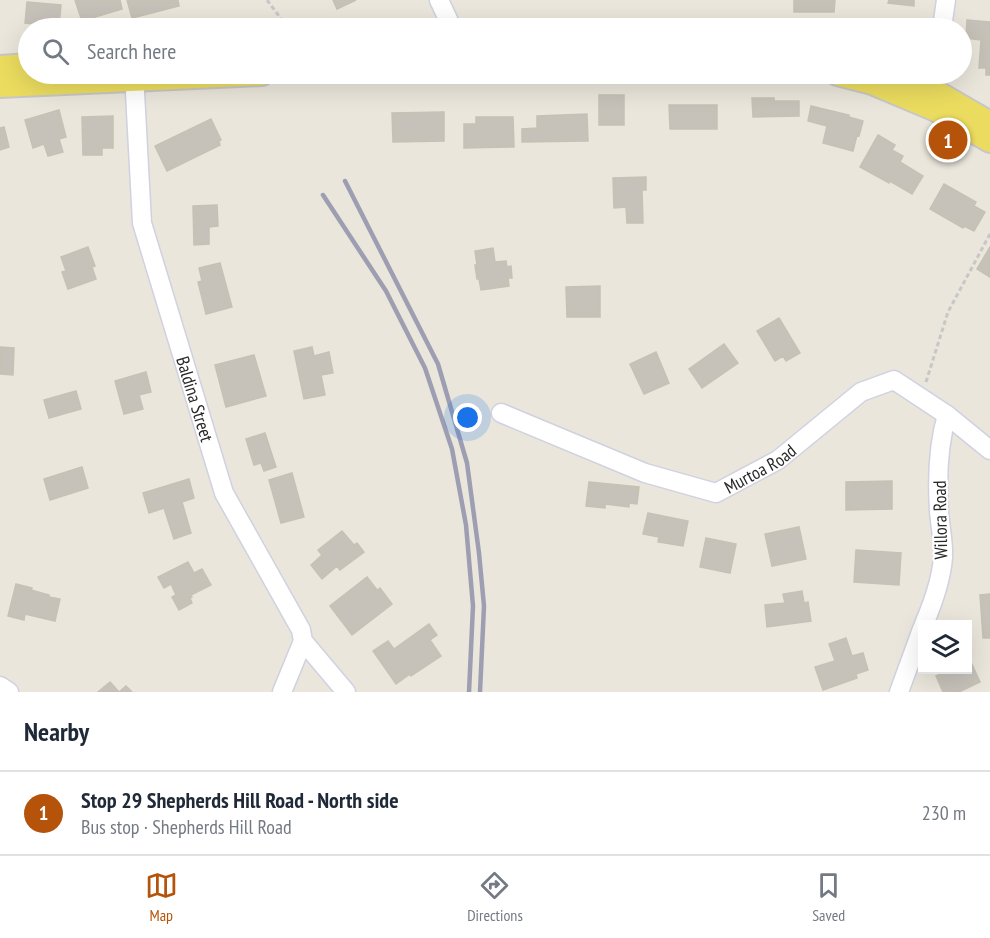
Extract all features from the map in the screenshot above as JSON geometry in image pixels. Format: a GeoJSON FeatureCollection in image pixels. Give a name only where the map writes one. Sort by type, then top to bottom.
{"type":"FeatureCollection","features":[{"type":"Feature","properties":{"kind":"main road"},"geometry":{"type":"LineString","coordinates":[[0,67],[18,66]]}},
{"type":"Feature","properties":{"kind":"main road"},"geometry":{"type":"LineString","coordinates":[[0,86],[27,84]]}},
{"type":"Feature","properties":{"kind":"main road"},"geometry":{"type":"LineString","coordinates":[[880,84],[931,90],[990,141]]}},
{"type":"Feature","properties":{"kind":"main road"},"geometry":{"type":"LineString","coordinates":[[917,84],[990,123]]}},
{"type":"Feature","properties":{"kind":"street"},"geometry":{"type":"LineString","coordinates":[[439,0],[448,18]]}},
{"type":"Feature","properties":{"kind":"street"},"geometry":{"type":"LineString","coordinates":[[943,18],[946,0]]}},
{"type":"Feature","properties":{"kind":"street","name":"Baldina Street"},"geometry":{"type":"LineString","coordinates":[[134,84],[142,224],[224,494],[301,630],[303,641],[346,692]]}},
{"type":"Feature","properties":{"kind":"street","name":"Murtoa Road"},"geometry":{"type":"LineString","coordinates":[[501,413],[645,473],[716,493],[778,460],[861,392],[894,380],[947,415],[990,450]]}},
{"type":"Feature","properties":{"kind":"street","name":"Willora Road"},"geometry":{"type":"LineString","coordinates":[[926,620],[934,598],[943,557],[939,507],[939,458],[947,415]]}},
{"type":"Feature","properties":{"kind":"street"},"geometry":{"type":"LineString","coordinates":[[899,692],[918,640]]}},
{"type":"Feature","properties":{"kind":"street"},"geometry":{"type":"LineString","coordinates":[[282,692],[303,641]]}},
{"type":"Feature","properties":{"kind":"street"},"geometry":{"type":"LineString","coordinates":[[0,686],[9,692]]}},
{"type":"Feature","properties":{"kind":"path"},"geometry":{"type":"LineString","coordinates":[[267,0],[280,18]]}},
{"type":"Feature","properties":{"kind":"path"},"geometry":{"type":"LineString","coordinates":[[920,398],[948,312],[990,234]]}},
{"type":"Feature","properties":{"kind":"building"},"geometry":{"type":"Polygon","coordinates":[[[75,0],[120,0],[122,9],[92,18],[81,18],[75,0]]]}},
{"type":"Feature","properties":{"kind":"building"},"geometry":{"type":"Polygon","coordinates":[[[127,0],[178,0],[179,6],[132,18],[127,0]]]}},
{"type":"Feature","properties":{"kind":"building"},"geometry":{"type":"Polygon","coordinates":[[[333,0],[356,0],[337,9],[333,0]]]}},
{"type":"Feature","properties":{"kind":"building"},"geometry":{"type":"Polygon","coordinates":[[[794,0],[835,0],[834,12],[794,12],[794,0]]]}},
{"type":"Feature","properties":{"kind":"building"},"geometry":{"type":"Polygon","coordinates":[[[889,0],[914,0],[914,6],[888,3],[889,0]]]}},
{"type":"Feature","properties":{"kind":"building"},"geometry":{"type":"Polygon","coordinates":[[[27,2],[61,5],[60,18],[25,18],[27,2]]]}},
{"type":"Feature","properties":{"kind":"building"},"geometry":{"type":"Polygon","coordinates":[[[972,20],[990,22],[990,75],[986,75],[986,68],[979,68],[981,40],[972,39],[972,20]]]}},
{"type":"Feature","properties":{"kind":"building"},"geometry":{"type":"Polygon","coordinates":[[[599,95],[624,95],[624,125],[599,125],[599,95]]]}},
{"type":"Feature","properties":{"kind":"building"},"geometry":{"type":"Polygon","coordinates":[[[752,98],[799,101],[799,116],[753,117],[752,98]]]}},
{"type":"Feature","properties":{"kind":"building"},"geometry":{"type":"Polygon","coordinates":[[[669,105],[717,105],[717,129],[670,129],[669,105]]]}},
{"type":"Feature","properties":{"kind":"building"},"geometry":{"type":"Polygon","coordinates":[[[811,106],[849,115],[849,117],[863,121],[853,151],[823,143],[827,126],[808,121],[811,106]]]}},
{"type":"Feature","properties":{"kind":"building"},"geometry":{"type":"Polygon","coordinates":[[[59,110],[66,137],[59,139],[63,152],[48,156],[44,144],[33,148],[25,120],[59,110]]]}},
{"type":"Feature","properties":{"kind":"building"},"geometry":{"type":"Polygon","coordinates":[[[444,112],[444,141],[393,142],[392,113],[444,112]]]}},
{"type":"Feature","properties":{"kind":"building"},"geometry":{"type":"Polygon","coordinates":[[[587,114],[588,141],[522,142],[522,129],[537,128],[537,116],[587,114]]]}},
{"type":"Feature","properties":{"kind":"building"},"geometry":{"type":"Polygon","coordinates":[[[113,116],[113,148],[102,148],[102,155],[83,155],[82,117],[113,116]]]}},
{"type":"Feature","properties":{"kind":"building"},"geometry":{"type":"Polygon","coordinates":[[[476,117],[513,117],[514,147],[464,148],[464,124],[476,124],[476,117]]]}},
{"type":"Feature","properties":{"kind":"building"},"geometry":{"type":"Polygon","coordinates":[[[211,119],[221,140],[220,145],[167,171],[155,146],[211,119]]]}},
{"type":"Feature","properties":{"kind":"building"},"geometry":{"type":"Polygon","coordinates":[[[4,127],[9,147],[0,150],[0,128],[4,127]]]}},
{"type":"Feature","properties":{"kind":"building"},"geometry":{"type":"Polygon","coordinates":[[[878,135],[895,145],[892,150],[903,156],[900,162],[923,176],[912,194],[860,167],[878,135]]]}},
{"type":"Feature","properties":{"kind":"building"},"geometry":{"type":"Polygon","coordinates":[[[646,177],[646,190],[642,190],[643,223],[627,223],[626,207],[614,208],[613,178],[646,177]]]}},
{"type":"Feature","properties":{"kind":"building"},"geometry":{"type":"Polygon","coordinates":[[[944,184],[976,202],[974,206],[985,212],[974,231],[964,226],[963,228],[930,209],[944,184]]]}},
{"type":"Feature","properties":{"kind":"building"},"geometry":{"type":"Polygon","coordinates":[[[217,205],[218,226],[209,227],[209,244],[194,245],[193,206],[217,205]]]}},
{"type":"Feature","properties":{"kind":"building"},"geometry":{"type":"Polygon","coordinates":[[[88,247],[95,266],[92,267],[96,279],[68,289],[62,272],[66,271],[61,257],[88,247]]]}},
{"type":"Feature","properties":{"kind":"building"},"geometry":{"type":"Polygon","coordinates":[[[990,247],[990,277],[977,269],[990,247]]]}},
{"type":"Feature","properties":{"kind":"building"},"geometry":{"type":"Polygon","coordinates":[[[493,248],[495,262],[506,261],[507,267],[511,266],[512,278],[508,278],[509,286],[481,290],[479,279],[477,279],[475,251],[493,248]]]}},
{"type":"Feature","properties":{"kind":"building"},"geometry":{"type":"Polygon","coordinates":[[[220,263],[232,307],[206,314],[198,282],[202,281],[199,268],[220,263]]]}},
{"type":"Feature","properties":{"kind":"building"},"geometry":{"type":"Polygon","coordinates":[[[600,286],[600,317],[567,317],[566,287],[600,286]]]}},
{"type":"Feature","properties":{"kind":"building"},"geometry":{"type":"Polygon","coordinates":[[[779,318],[800,353],[786,361],[783,356],[775,361],[757,331],[779,318]]]}},
{"type":"Feature","properties":{"kind":"building"},"geometry":{"type":"Polygon","coordinates":[[[724,344],[738,363],[702,388],[689,369],[724,344]]]}},
{"type":"Feature","properties":{"kind":"building"},"geometry":{"type":"Polygon","coordinates":[[[0,347],[14,348],[13,375],[0,374],[0,347]]]}},
{"type":"Feature","properties":{"kind":"building"},"geometry":{"type":"Polygon","coordinates":[[[312,347],[314,356],[329,352],[333,373],[321,375],[325,395],[304,399],[294,351],[312,347]]]}},
{"type":"Feature","properties":{"kind":"building"},"geometry":{"type":"Polygon","coordinates":[[[656,352],[669,383],[644,394],[630,364],[656,352]]]}},
{"type":"Feature","properties":{"kind":"building"},"geometry":{"type":"Polygon","coordinates":[[[254,355],[266,396],[226,407],[215,365],[254,355]]]}},
{"type":"Feature","properties":{"kind":"building"},"geometry":{"type":"Polygon","coordinates":[[[146,372],[151,392],[139,395],[143,409],[124,414],[115,381],[146,372]]]}},
{"type":"Feature","properties":{"kind":"building"},"geometry":{"type":"Polygon","coordinates":[[[76,391],[81,409],[49,418],[44,400],[76,391]]]}},
{"type":"Feature","properties":{"kind":"building"},"geometry":{"type":"Polygon","coordinates":[[[265,433],[276,467],[264,471],[261,463],[254,465],[246,439],[265,433]]]}},
{"type":"Feature","properties":{"kind":"building"},"geometry":{"type":"Polygon","coordinates":[[[82,467],[88,488],[50,500],[44,479],[82,467]]]}},
{"type":"Feature","properties":{"kind":"building"},"geometry":{"type":"Polygon","coordinates":[[[292,473],[304,517],[281,523],[269,480],[292,473]]]}},
{"type":"Feature","properties":{"kind":"building"},"geometry":{"type":"Polygon","coordinates":[[[189,479],[194,498],[182,502],[191,533],[174,539],[164,508],[149,513],[143,493],[189,479]]]}},
{"type":"Feature","properties":{"kind":"building"},"geometry":{"type":"Polygon","coordinates":[[[892,481],[892,509],[846,510],[846,482],[892,481]]]}},
{"type":"Feature","properties":{"kind":"building"},"geometry":{"type":"Polygon","coordinates":[[[589,482],[639,487],[637,504],[629,503],[629,507],[605,504],[605,508],[586,506],[589,482]]]}},
{"type":"Feature","properties":{"kind":"building"},"geometry":{"type":"Polygon","coordinates":[[[648,513],[688,521],[683,546],[658,542],[659,537],[643,534],[648,513]]]}},
{"type":"Feature","properties":{"kind":"building"},"geometry":{"type":"Polygon","coordinates":[[[799,527],[806,559],[772,566],[765,534],[799,527]]]}},
{"type":"Feature","properties":{"kind":"building"},"geometry":{"type":"Polygon","coordinates":[[[342,531],[354,545],[357,543],[364,552],[340,570],[337,566],[322,579],[311,565],[322,555],[318,550],[342,531]]]}},
{"type":"Feature","properties":{"kind":"building"},"geometry":{"type":"Polygon","coordinates":[[[706,538],[736,544],[730,573],[700,567],[706,538]]]}},
{"type":"Feature","properties":{"kind":"building"},"geometry":{"type":"Polygon","coordinates":[[[856,550],[901,553],[899,585],[854,582],[856,550]]]}},
{"type":"Feature","properties":{"kind":"building"},"geometry":{"type":"Polygon","coordinates":[[[188,562],[194,573],[202,569],[211,585],[191,595],[192,603],[179,610],[172,597],[176,595],[171,584],[164,588],[158,577],[188,562]]]}},
{"type":"Feature","properties":{"kind":"building"},"geometry":{"type":"Polygon","coordinates":[[[367,577],[377,590],[380,588],[392,604],[352,635],[330,606],[367,577]]]}},
{"type":"Feature","properties":{"kind":"building"},"geometry":{"type":"Polygon","coordinates":[[[16,584],[60,599],[55,621],[25,614],[24,620],[8,616],[16,584]]]}},
{"type":"Feature","properties":{"kind":"building"},"geometry":{"type":"Polygon","coordinates":[[[802,591],[804,603],[808,602],[811,621],[767,627],[765,605],[785,603],[783,594],[802,591]]]}},
{"type":"Feature","properties":{"kind":"building"},"geometry":{"type":"Polygon","coordinates":[[[990,594],[990,638],[983,638],[980,595],[990,594]]]}},
{"type":"Feature","properties":{"kind":"building"},"geometry":{"type":"Polygon","coordinates":[[[429,624],[437,635],[430,640],[441,656],[396,684],[373,651],[388,641],[394,649],[429,624]]]}},
{"type":"Feature","properties":{"kind":"building"},"geometry":{"type":"Polygon","coordinates":[[[846,638],[852,656],[863,653],[868,670],[856,674],[857,678],[823,690],[815,667],[835,661],[829,644],[846,638]]]}},
{"type":"Feature","properties":{"kind":"building"},"geometry":{"type":"Polygon","coordinates":[[[972,664],[980,682],[959,692],[943,692],[936,676],[972,674],[972,664]]]}},
{"type":"Feature","properties":{"kind":"building"},"geometry":{"type":"Polygon","coordinates":[[[110,682],[119,692],[98,692],[110,682]]]}},
{"type":"Feature","properties":{"kind":"building"},"geometry":{"type":"Polygon","coordinates":[[[126,686],[132,692],[119,692],[126,686]]]}},
{"type":"Feature","properties":{"kind":"railway"},"geometry":{"type":"LineString","coordinates":[[345,181],[438,364],[467,463],[484,606],[480,692]]}},
{"type":"Feature","properties":{"kind":"railway"},"geometry":{"type":"LineString","coordinates":[[323,195],[386,291],[425,368],[452,449],[466,525],[473,606],[469,692]]}},
{"type":"Feature","properties":{"kind":"place","name":"Stop 29 Shepherds Hill Road - North side"},"geometry":{"type":"Point","coordinates":[948,140]}}]}
